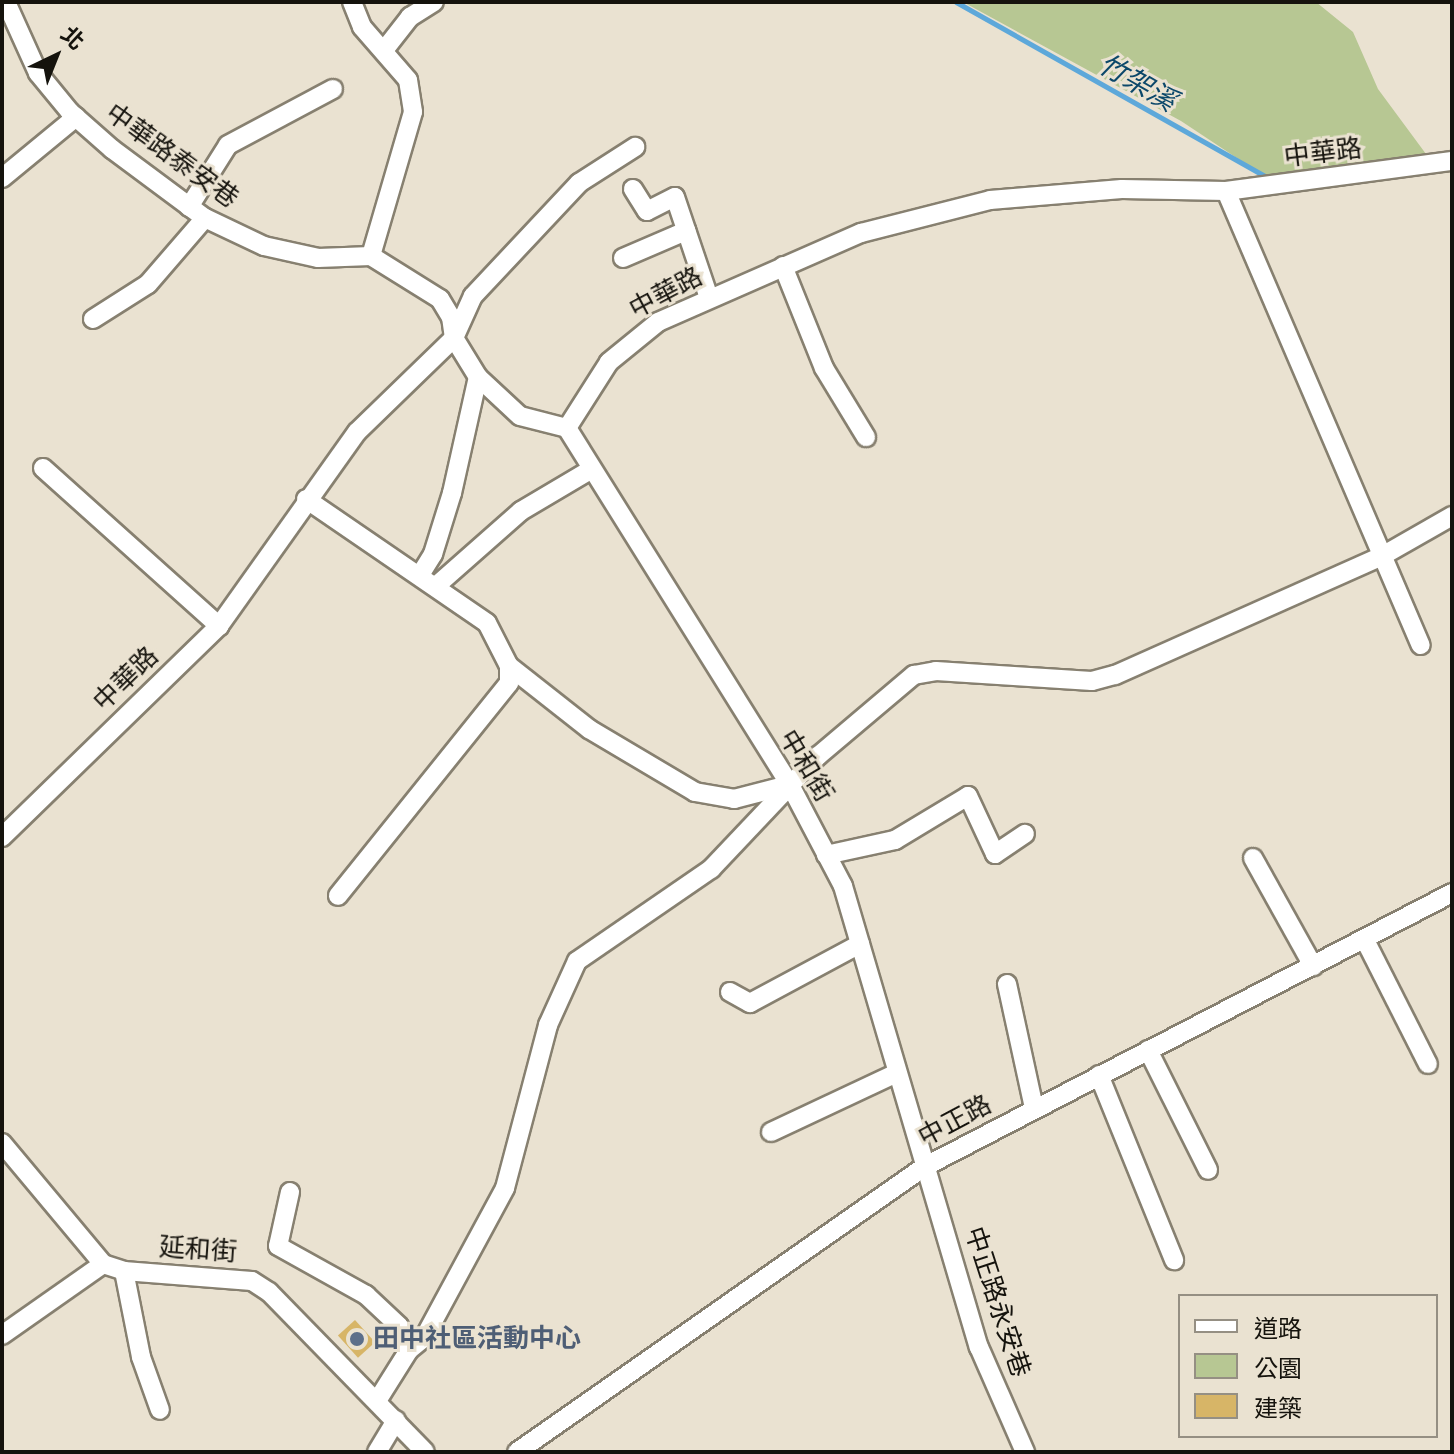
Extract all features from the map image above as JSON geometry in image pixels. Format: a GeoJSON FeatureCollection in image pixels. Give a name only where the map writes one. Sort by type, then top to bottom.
{"type":"FeatureCollection","features":[{"type":"Feature","properties":{"kind":"street","name":"中華路泰安巷"},"geometry":{"type":"LineString","coordinates":[[6,2],[38,73],[76,117],[189,207],[264,246],[318,258],[371,256]]}},
{"type":"Feature","properties":{"kind":"street"},"geometry":{"type":"LineString","coordinates":[[352,2],[362,27],[385,49],[408,80],[413,112],[371,256],[440,299],[451,317],[454,338],[478,377],[520,416],[567,428]]}},
{"type":"Feature","properties":{"kind":"street"},"geometry":{"type":"LineString","coordinates":[[385,49],[410,17],[434,2]]}},
{"type":"Feature","properties":{"kind":"street"},"geometry":{"type":"LineString","coordinates":[[189,207],[228,145],[333,89]]}},
{"type":"Feature","properties":{"kind":"street"},"geometry":{"type":"LineString","coordinates":[[2,178],[76,117]]}},
{"type":"Feature","properties":{"kind":"street"},"geometry":{"type":"LineString","coordinates":[[454,338],[473,296],[540,223],[579,183],[635,147]]}},
{"type":"Feature","properties":{"kind":"street","name":"中華路"},"geometry":{"type":"LineString","coordinates":[[567,428],[601,372],[635,337],[709,298],[861,233],[990,200],[1122,189],[1226,191],[1452,161]]}},
{"type":"Feature","properties":{"kind":"street"},"geometry":{"type":"LineString","coordinates":[[633,189],[647,211],[675,197],[709,298]]}},
{"type":"Feature","properties":{"kind":"street"},"geometry":{"type":"LineString","coordinates":[[1226,191],[1421,645]]}},
{"type":"Feature","properties":{"kind":"street"},"geometry":{"type":"LineString","coordinates":[[93,319],[148,284],[205,218]]}},
{"type":"Feature","properties":{"kind":"street"},"geometry":{"type":"LineString","coordinates":[[623,258],[686,231]]}},
{"type":"Feature","properties":{"kind":"street"},"geometry":{"type":"LineString","coordinates":[[783,266],[824,368],[866,437]]}},
{"type":"Feature","properties":{"kind":"street","name":"中華路"},"geometry":{"type":"LineString","coordinates":[[2,837],[219,626],[264,571],[306,499],[357,432],[454,338]]}},
{"type":"Feature","properties":{"kind":"street"},"geometry":{"type":"LineString","coordinates":[[420,575],[433,554],[452,493],[478,377]]}},
{"type":"Feature","properties":{"kind":"street","name":"中和街"},"geometry":{"type":"LineString","coordinates":[[567,428],[590,470],[790,785],[843,886],[926,1166]]}},
{"type":"Feature","properties":{"kind":"street"},"geometry":{"type":"LineString","coordinates":[[43,468],[219,626]]}},
{"type":"Feature","properties":{"kind":"street"},"geometry":{"type":"LineString","coordinates":[[436,586],[521,511],[590,470]]}},
{"type":"Feature","properties":{"kind":"street"},"geometry":{"type":"LineString","coordinates":[[306,499],[487,623],[509,666],[589,729],[695,792],[734,799],[790,785]]}},
{"type":"Feature","properties":{"kind":"street"},"geometry":{"type":"LineString","coordinates":[[377,1401],[409,1350],[424,1338],[505,1188],[548,1025],[577,961],[711,869],[790,785],[914,675],[936,671],[1092,681],[1115,675],[1382,556],[1452,516]]}},
{"type":"Feature","properties":{"kind":"street"},"geometry":{"type":"LineString","coordinates":[[338,896],[509,683],[509,666]]}},
{"type":"Feature","properties":{"kind":"street"},"geometry":{"type":"LineString","coordinates":[[826,855],[895,840],[968,796],[995,854],[1025,834]]}},
{"type":"Feature","properties":{"kind":"street"},"geometry":{"type":"LineString","coordinates":[[1253,858],[1313,966]]}},
{"type":"Feature","properties":{"kind":"street","name":"中正路"},"geometry":{"type":"LineString","coordinates":[[517,1452],[926,1166],[1452,893]]}},
{"type":"Feature","properties":{"kind":"street"},"geometry":{"type":"LineString","coordinates":[[1365,940],[1428,1064]]}},
{"type":"Feature","properties":{"kind":"street"},"geometry":{"type":"LineString","coordinates":[[730,992],[750,1003],[860,944]]}},
{"type":"Feature","properties":{"kind":"street"},"geometry":{"type":"LineString","coordinates":[[1007,984],[1034,1108]]}},
{"type":"Feature","properties":{"kind":"street"},"geometry":{"type":"LineString","coordinates":[[1148,1050],[1208,1170]]}},
{"type":"Feature","properties":{"kind":"street"},"geometry":{"type":"LineString","coordinates":[[771,1132],[897,1073]]}},
{"type":"Feature","properties":{"kind":"street"},"geometry":{"type":"LineString","coordinates":[[1099,1075],[1174,1260]]}},
{"type":"Feature","properties":{"kind":"street"},"geometry":{"type":"LineString","coordinates":[[2,1143],[103,1264],[2,1335]]}},
{"type":"Feature","properties":{"kind":"street","name":"中正路永安巷"},"geometry":{"type":"LineString","coordinates":[[926,1166],[979,1347],[1025,1452]]}},
{"type":"Feature","properties":{"kind":"street"},"geometry":{"type":"LineString","coordinates":[[290,1192],[278,1246],[366,1295],[399,1326],[409,1350]]}},
{"type":"Feature","properties":{"kind":"street","name":"延和街"},"geometry":{"type":"LineString","coordinates":[[103,1264],[124,1271],[252,1281],[269,1292],[425,1452]]}},
{"type":"Feature","properties":{"kind":"street"},"geometry":{"type":"LineString","coordinates":[[124,1271],[141,1357],[160,1410]]}},
{"type":"Feature","properties":{"kind":"street"},"geometry":{"type":"LineString","coordinates":[[377,1452],[396,1420]]}},
{"type":"Feature","properties":{"kind":"green space"},"geometry":{"type":"Polygon","coordinates":[[[963,2],[1316,2],[1353,32],[1378,89],[1426,154],[1270,180],[1181,121],[963,2]]]}},
{"type":"Feature","properties":{"kind":"building","name":"田中社區活動中心"},"geometry":{"type":"Polygon","coordinates":[[[355,1320],[375,1342],[358,1358],[338,1335],[355,1320]]]}},
{"type":"Feature","properties":{"kind":"waterway","name":"竹架溪"},"geometry":{"type":"LineString","coordinates":[[956,2],[1270,179]]}},
{"type":"Feature","properties":{"kind":"place","name":"田中社區活動中心"},"geometry":{"type":"Point","coordinates":[357,1339]}}]}
